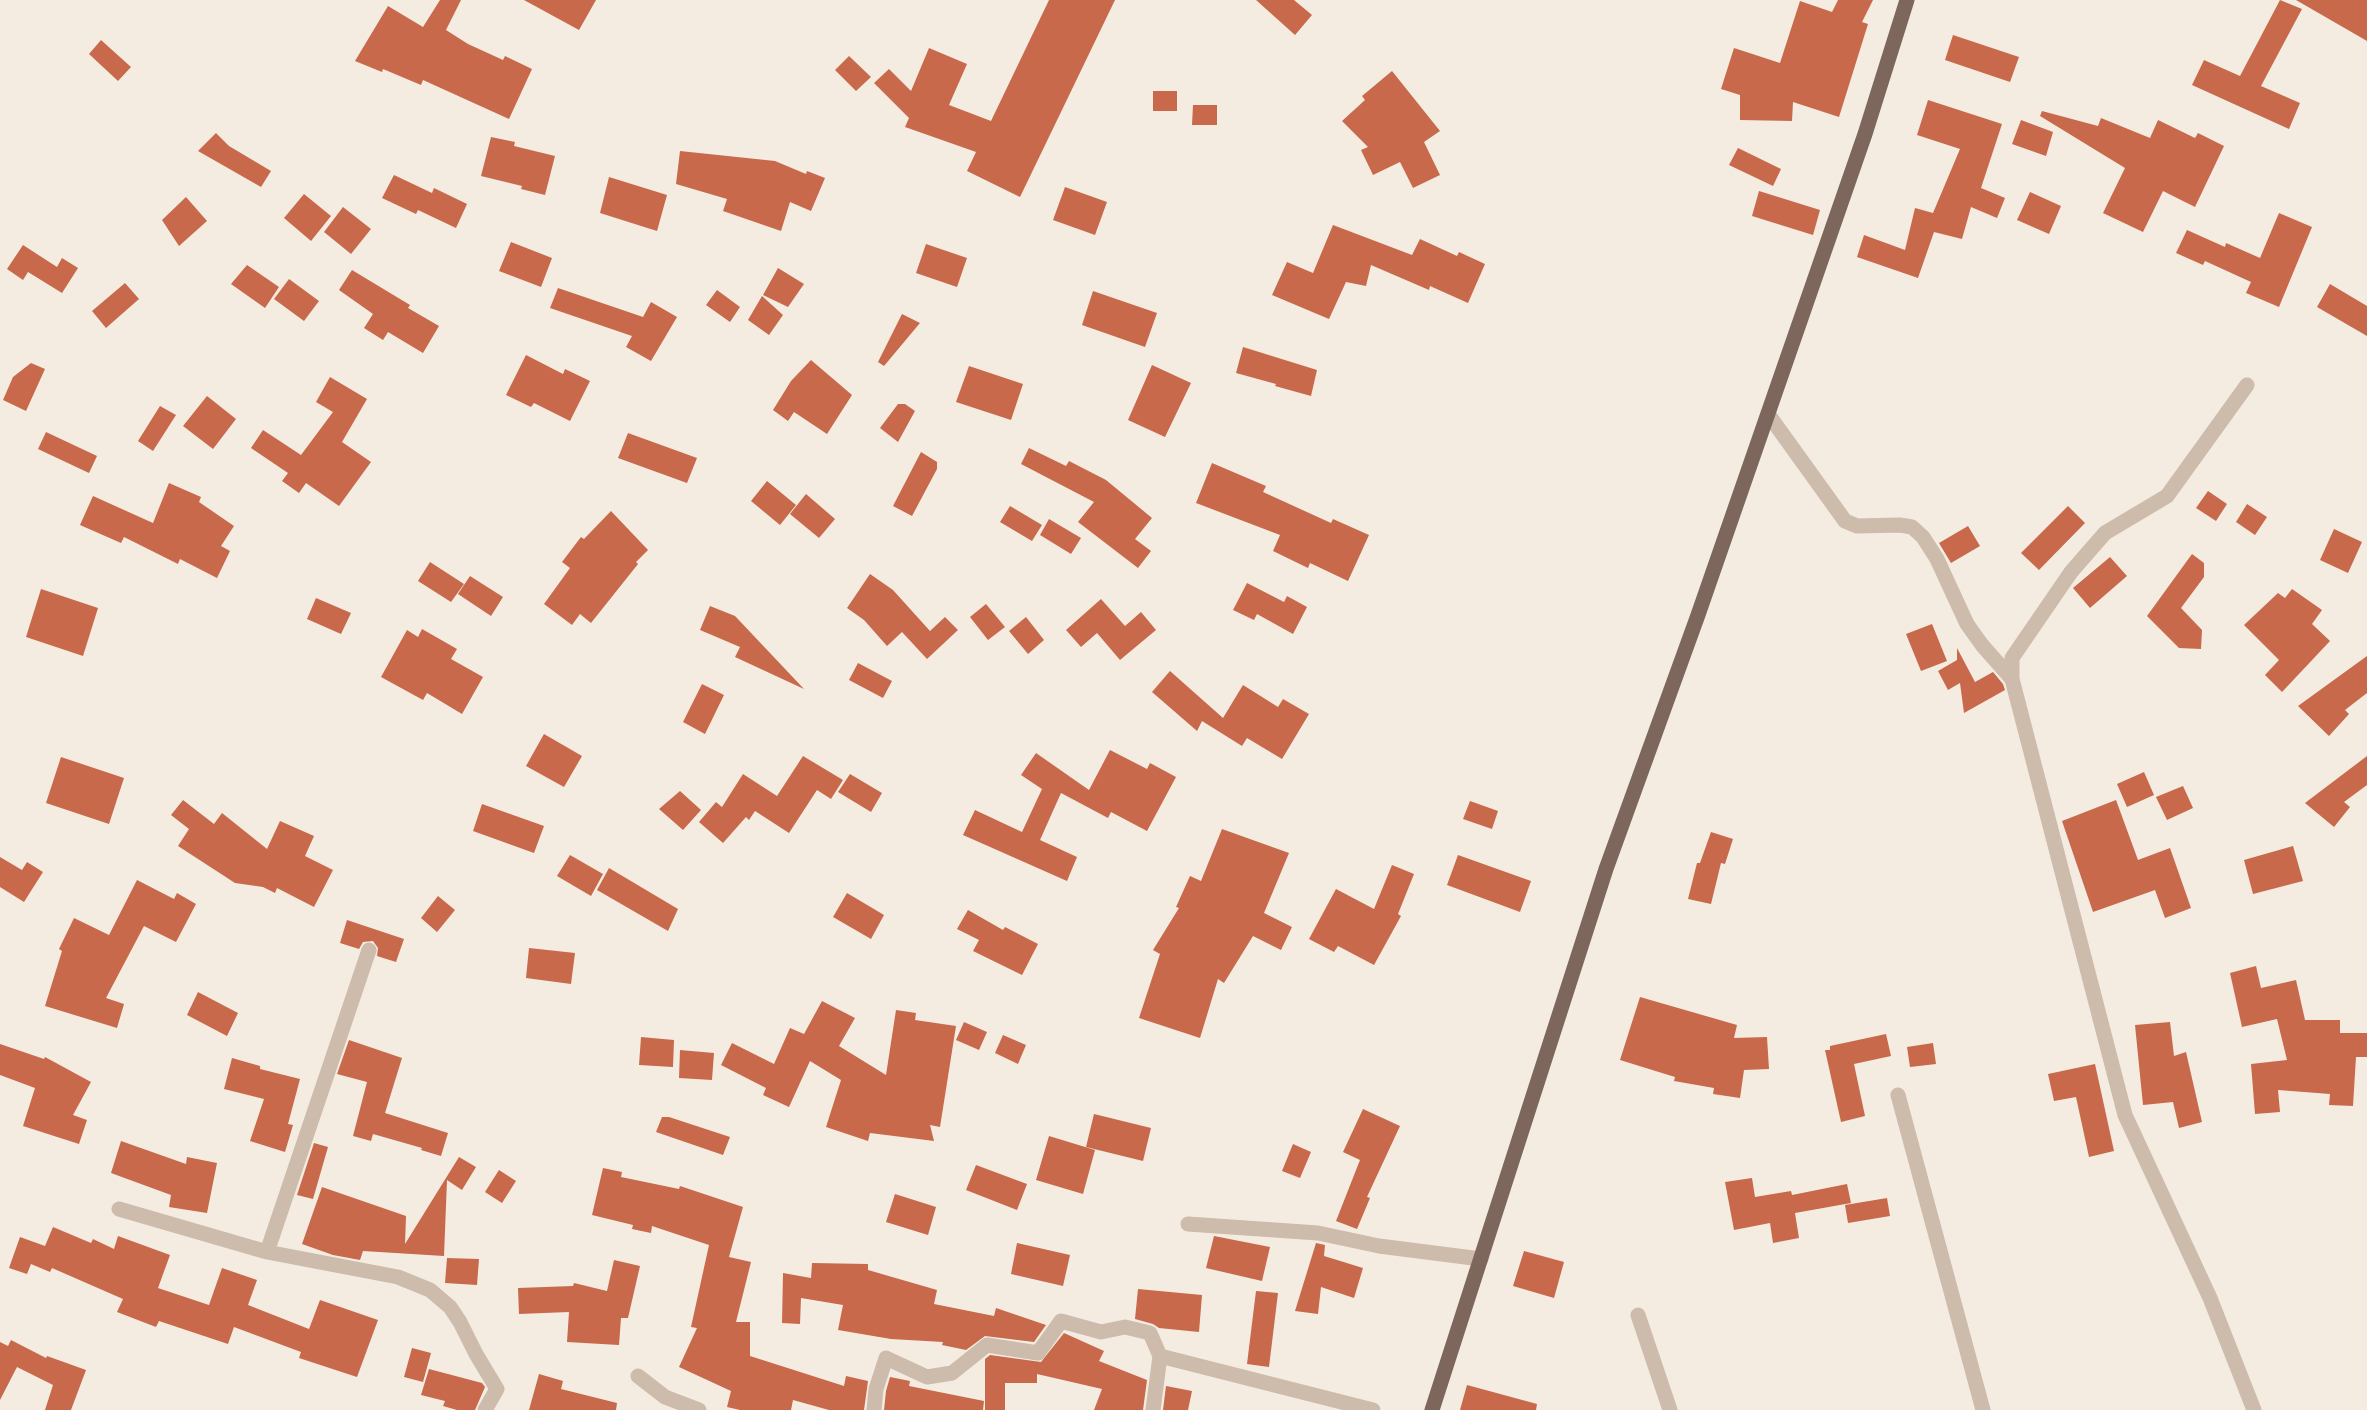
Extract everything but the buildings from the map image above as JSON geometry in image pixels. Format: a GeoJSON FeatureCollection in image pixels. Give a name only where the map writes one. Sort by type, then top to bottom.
{"type":"FeatureCollection","features":[{"type":"Feature","properties":{"kind":"main road"},"geometry":{"type":"LineString","coordinates":[[1432,1410],[1605,869],[1768,414],[1865,134],[1907,0]]}},
{"type":"Feature","properties":{"kind":"street"},"geometry":{"type":"LineString","coordinates":[[2247,384],[2167,496],[2105,533],[2071,572],[2012,658],[2012,679],[2125,1115],[2210,1298],[2254,1410]]}},
{"type":"Feature","properties":{"kind":"street"},"geometry":{"type":"LineString","coordinates":[[1768,414],[1845,520],[1857,526],[1912,527],[1923,537],[1937,559],[1967,624],[2012,679]]}},
{"type":"Feature","properties":{"kind":"street"},"geometry":{"type":"LineString","coordinates":[[267,1252],[369,950]]}},
{"type":"Feature","properties":{"kind":"street"},"geometry":{"type":"LineString","coordinates":[[1898,1095],[1983,1410]]}},
{"type":"Feature","properties":{"kind":"street"},"geometry":{"type":"LineString","coordinates":[[119,1209],[267,1252],[398,1277],[430,1290],[450,1307],[497,1389],[485,1410]]}},
{"type":"Feature","properties":{"kind":"street"},"geometry":{"type":"LineString","coordinates":[[1188,1224],[1318,1233],[1379,1246],[1481,1259]]}},
{"type":"Feature","properties":{"kind":"street"},"geometry":{"type":"LineString","coordinates":[[1638,1315],[1670,1410]]}},
{"type":"Feature","properties":{"kind":"street"},"geometry":{"type":"LineString","coordinates":[[874,1410],[876,1389],[886,1358],[927,1377],[952,1373],[987,1346],[1038,1353],[1061,1321],[1101,1332],[1125,1327],[1150,1333],[1160,1356],[1153,1410]]}},
{"type":"Feature","properties":{"kind":"street"},"geometry":{"type":"LineString","coordinates":[[1160,1356],[1373,1410]]}},
{"type":"Feature","properties":{"kind":"street"},"geometry":{"type":"LineString","coordinates":[[638,1376],[665,1397],[699,1410]]}}]}
